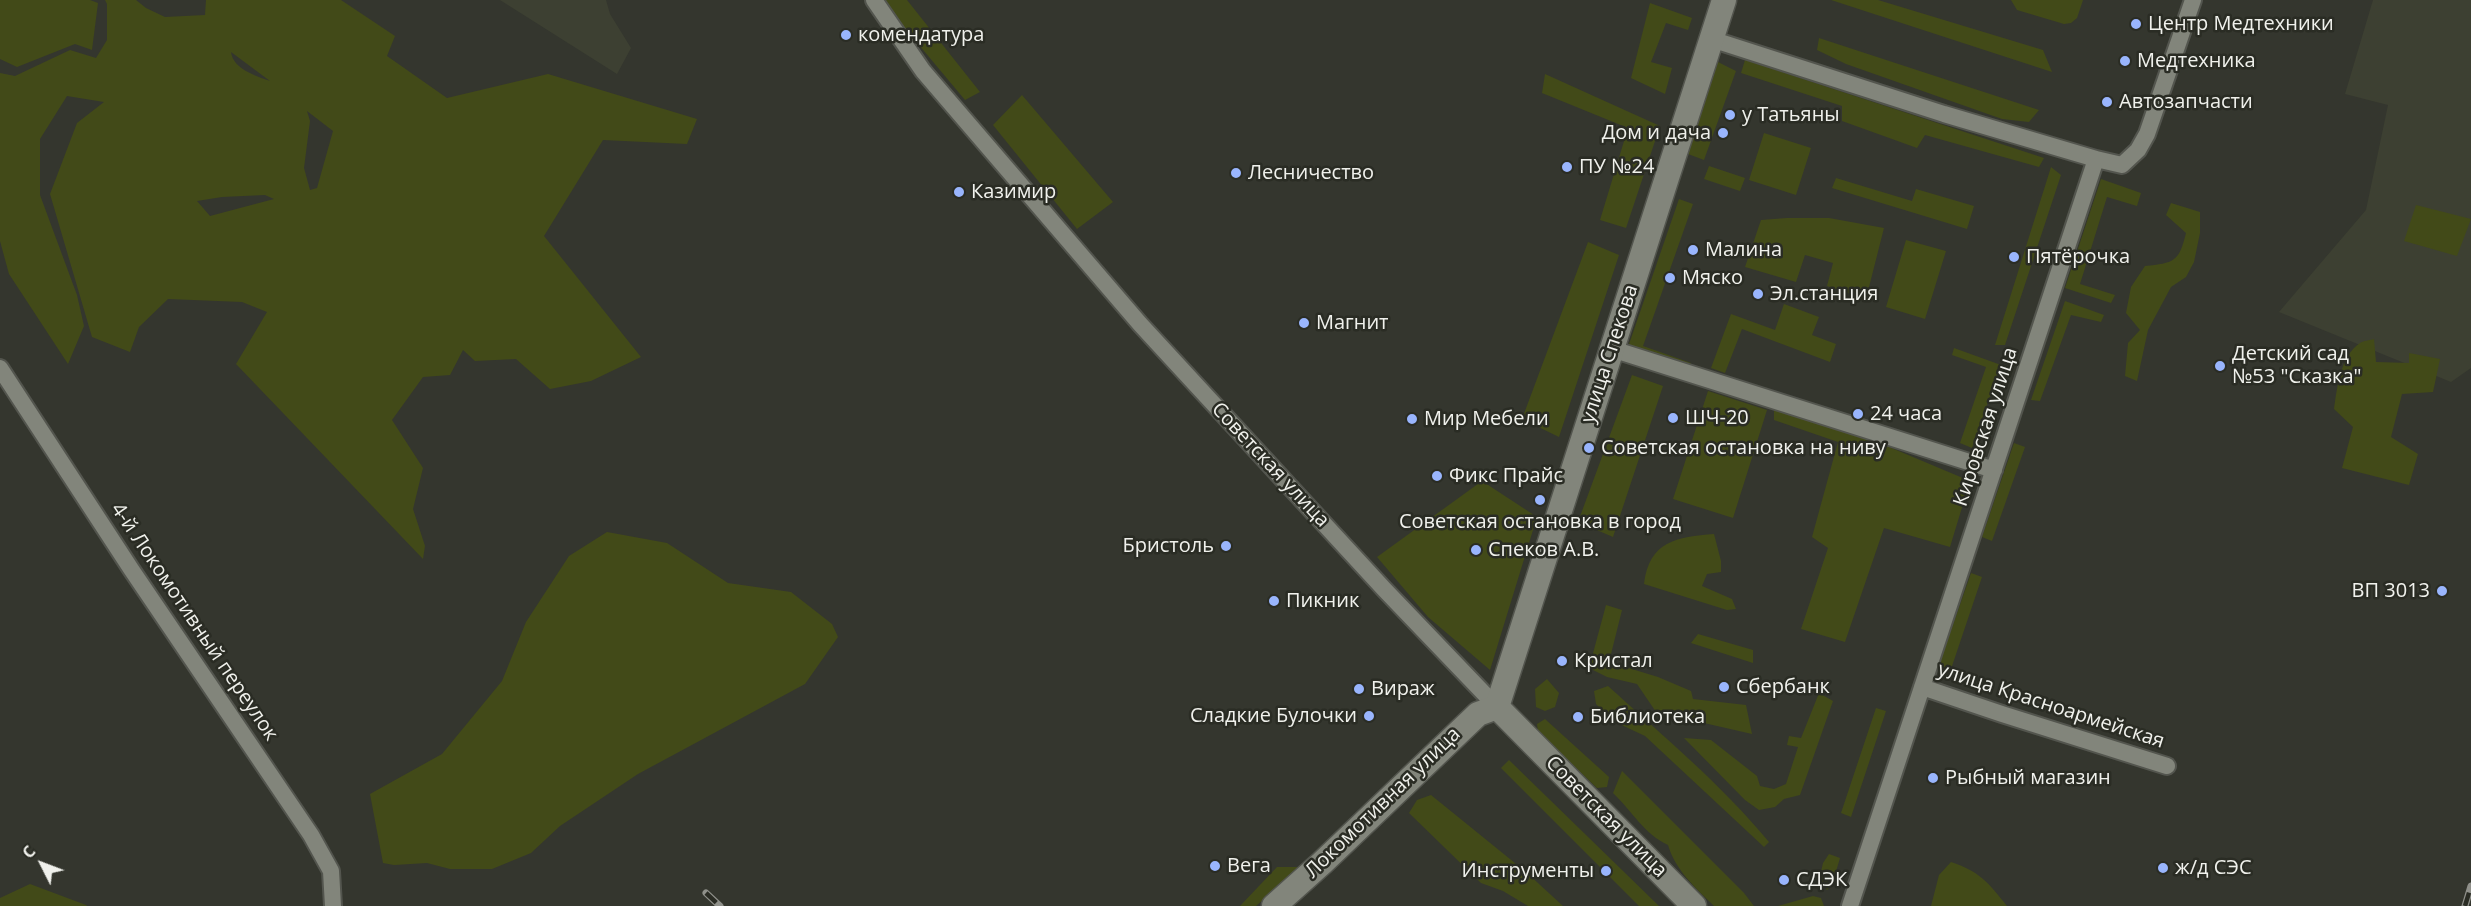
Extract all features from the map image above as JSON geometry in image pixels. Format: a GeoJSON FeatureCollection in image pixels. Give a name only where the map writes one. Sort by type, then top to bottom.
{"type":"FeatureCollection","features":[{"type":"Feature","properties":{"kind":"main road","name":"улица Спекова"},"geometry":{"type":"LineString","coordinates":[[1497,707],[1724,0]]}},
{"type":"Feature","properties":{"kind":"main road","name":"Локомотивная улица"},"geometry":{"type":"LineString","coordinates":[[1274,906],[1478,714],[1497,707]]}},
{"type":"Feature","properties":{"kind":"main road","name":"Советская улица"},"geometry":{"type":"LineString","coordinates":[[1497,707],[1694,906]]}},
{"type":"Feature","properties":{"kind":"street","name":"Советская улица"},"geometry":{"type":"LineString","coordinates":[[874,0],[923,71],[1140,324],[1400,606],[1497,707]]}},
{"type":"Feature","properties":{"kind":"street"},"geometry":{"type":"LineString","coordinates":[[1712,39],[1944,114],[2122,165],[2138,150],[2147,134],[2193,0]]}},
{"type":"Feature","properties":{"kind":"street","name":"Кировская улица"},"geometry":{"type":"LineString","coordinates":[[1850,906],[2096,159]]}},
{"type":"Feature","properties":{"kind":"street"},"geometry":{"type":"LineString","coordinates":[[1612,349],[1994,470]]}},
{"type":"Feature","properties":{"kind":"street","name":"4-й Локомотивный переулок"},"geometry":{"type":"LineString","coordinates":[[0,368],[131,570],[311,835],[331,872],[333,906]]}},
{"type":"Feature","properties":{"kind":"street","name":"улица Красноармейская"},"geometry":{"type":"LineString","coordinates":[[1922,687],[2167,766]]}},
{"type":"Feature","properties":{"kind":"shaded area"},"geometry":{"type":"Polygon","coordinates":[[[500,0],[606,0],[610,14],[631,48],[617,74],[500,0]]]}},
{"type":"Feature","properties":{"kind":"shaded area"},"geometry":{"type":"Polygon","coordinates":[[[2373,0],[2471,0],[2471,368],[2451,382],[2279,312],[2366,210],[2388,105],[2345,94],[2373,0]]]}},
{"type":"Feature","properties":{"kind":"green space"},"geometry":{"type":"Polygon","coordinates":[[[0,0],[90,0],[98,3],[92,50],[75,44],[17,67],[0,59],[0,0]]]}},
{"type":"Feature","properties":{"kind":"green space"},"geometry":{"type":"Polygon","coordinates":[[[105,0],[136,0],[146,8],[165,17],[205,15],[206,0],[341,0],[395,36],[387,56],[447,98],[548,74],[697,119],[687,144],[603,140],[544,236],[641,357],[591,381],[550,389],[516,359],[475,361],[463,350],[450,375],[423,377],[392,420],[423,468],[413,509],[425,546],[423,559],[236,364],[267,312],[242,302],[168,299],[139,327],[130,352],[92,337],[50,194],[77,123],[104,102],[67,96],[40,139],[40,195],[77,295],[84,326],[68,364],[9,274],[0,241],[0,73],[15,76],[70,50],[96,58],[107,40],[105,0]],[[231,52],[236,63],[241,67],[270,81],[231,52]],[[307,111],[310,121],[304,168],[310,190],[317,188],[333,131],[307,111]],[[265,195],[197,201],[210,216],[274,199],[265,195]]]}},
{"type":"Feature","properties":{"kind":"green space"},"geometry":{"type":"Polygon","coordinates":[[[907,0],[980,92],[965,100],[883,2],[907,0]]]}},
{"type":"Feature","properties":{"kind":"green space"},"geometry":{"type":"Polygon","coordinates":[[[1831,0],[1878,0],[2043,50],[2052,72],[1831,0]]]}},
{"type":"Feature","properties":{"kind":"green space"},"geometry":{"type":"Polygon","coordinates":[[[2011,0],[2083,0],[2077,18],[2071,23],[2064,24],[2017,10],[2011,0]]]}},
{"type":"Feature","properties":{"kind":"green space"},"geometry":{"type":"Polygon","coordinates":[[[1650,3],[1692,18],[1688,30],[1666,23],[1651,62],[1672,68],[1665,94],[1631,78],[1650,3]]]}},
{"type":"Feature","properties":{"kind":"green space"},"geometry":{"type":"Polygon","coordinates":[[[1819,38],[2039,110],[2029,122],[2002,119],[1846,64],[1817,50],[1819,38]]]}},
{"type":"Feature","properties":{"kind":"green space"},"geometry":{"type":"Polygon","coordinates":[[[1745,60],[2044,158],[2039,167],[1925,135],[1917,148],[1842,121],[1842,106],[1741,73],[1745,60]]]}},
{"type":"Feature","properties":{"kind":"green space"},"geometry":{"type":"Polygon","coordinates":[[[1718,62],[1736,71],[1704,160],[1688,154],[1718,62]]]}},
{"type":"Feature","properties":{"kind":"green space"},"geometry":{"type":"Polygon","coordinates":[[[1545,74],[1660,126],[1626,228],[1600,220],[1628,128],[1542,93],[1545,74]]]}},
{"type":"Feature","properties":{"kind":"green space"},"geometry":{"type":"Polygon","coordinates":[[[1022,95],[1113,202],[1077,229],[993,125],[1022,95]]]}},
{"type":"Feature","properties":{"kind":"green space"},"geometry":{"type":"Polygon","coordinates":[[[1764,133],[1811,148],[1796,195],[1749,180],[1764,133]]]}},
{"type":"Feature","properties":{"kind":"green space"},"geometry":{"type":"Polygon","coordinates":[[[1709,166],[1745,178],[1740,191],[1704,179],[1709,166]]]}},
{"type":"Feature","properties":{"kind":"green space"},"geometry":{"type":"Polygon","coordinates":[[[2051,167],[2061,175],[2005,345],[1995,345],[2051,167]]]}},
{"type":"Feature","properties":{"kind":"green space"},"geometry":{"type":"Polygon","coordinates":[[[1836,178],[1912,201],[1916,189],[1974,206],[1967,229],[1832,188],[1836,178]]]}},
{"type":"Feature","properties":{"kind":"green space"},"geometry":{"type":"Polygon","coordinates":[[[2101,179],[2141,193],[2137,206],[2107,197],[2080,284],[2115,295],[2111,303],[2065,288],[2101,179]]]}},
{"type":"Feature","properties":{"kind":"green space"},"geometry":{"type":"Polygon","coordinates":[[[1679,199],[1693,204],[1643,346],[1691,363],[1688,369],[1628,347],[1679,199]]]}},
{"type":"Feature","properties":{"kind":"green space"},"geometry":{"type":"Polygon","coordinates":[[[2171,203],[2200,212],[2200,233],[2194,262],[2186,277],[2171,287],[2148,330],[2137,381],[2125,376],[2128,343],[2140,330],[2126,313],[2131,287],[2145,266],[2169,262],[2181,250],[2186,233],[2166,215],[2171,203]]]}},
{"type":"Feature","properties":{"kind":"green space"},"geometry":{"type":"Polygon","coordinates":[[[2416,205],[2471,219],[2457,256],[2404,241],[2416,205]]]}},
{"type":"Feature","properties":{"kind":"green space"},"geometry":{"type":"Polygon","coordinates":[[[1829,218],[1884,228],[1866,299],[1827,286],[1833,263],[1805,255],[1796,282],[1745,267],[1761,220],[1829,218]]]}},
{"type":"Feature","properties":{"kind":"green space"},"geometry":{"type":"Polygon","coordinates":[[[1906,240],[1946,251],[1925,319],[1886,307],[1906,240]]]}},
{"type":"Feature","properties":{"kind":"green space"},"geometry":{"type":"Polygon","coordinates":[[[1588,242],[1619,255],[1559,437],[1522,419],[1588,242]]]}},
{"type":"Feature","properties":{"kind":"green space"},"geometry":{"type":"Polygon","coordinates":[[[2065,301],[2104,315],[2101,322],[2071,315],[2040,401],[2031,400],[2065,301]]]}},
{"type":"Feature","properties":{"kind":"green space"},"geometry":{"type":"Polygon","coordinates":[[[1784,304],[1819,317],[1812,335],[1836,344],[1830,362],[1742,329],[1725,373],[1711,368],[1731,314],[1775,330],[1784,304]]]}},
{"type":"Feature","properties":{"kind":"green space"},"geometry":{"type":"Polygon","coordinates":[[[2374,339],[2376,362],[2409,363],[2409,353],[2440,359],[2433,392],[2402,394],[2391,437],[2418,454],[2409,485],[2342,468],[2353,427],[2334,409],[2338,383],[2344,364],[2353,349],[2361,342],[2374,339]]]}},
{"type":"Feature","properties":{"kind":"green space"},"geometry":{"type":"Polygon","coordinates":[[[1954,348],[2001,365],[1972,448],[1960,443],[1986,367],[1952,355],[1954,348]]]}},
{"type":"Feature","properties":{"kind":"green space"},"geometry":{"type":"Polygon","coordinates":[[[1632,375],[1663,386],[1613,537],[1578,522],[1632,375]]]}},
{"type":"Feature","properties":{"kind":"green space"},"geometry":{"type":"Polygon","coordinates":[[[1708,391],[1767,410],[1733,518],[1673,499],[1708,391]]]}},
{"type":"Feature","properties":{"kind":"green space"},"geometry":{"type":"Polygon","coordinates":[[[1774,408],[1863,436],[1970,481],[1950,547],[1884,528],[1845,642],[1801,629],[1828,548],[1812,537],[1838,442],[1774,420],[1774,408]]]}},
{"type":"Feature","properties":{"kind":"green space"},"geometry":{"type":"Polygon","coordinates":[[[2014,443],[2025,447],[1992,541],[1982,537],[2014,443]]]}},
{"type":"Feature","properties":{"kind":"green space"},"geometry":{"type":"Polygon","coordinates":[[[1482,481],[1537,517],[1490,670],[1428,617],[1377,557],[1482,481]]]}},
{"type":"Feature","properties":{"kind":"green space"},"geometry":{"type":"Polygon","coordinates":[[[607,532],[667,543],[728,583],[791,592],[832,624],[838,637],[805,684],[638,774],[560,826],[531,853],[492,869],[450,869],[427,863],[394,865],[383,863],[370,794],[442,754],[502,681],[526,622],[569,556],[607,532]]]}},
{"type":"Feature","properties":{"kind":"green space"},"geometry":{"type":"Polygon","coordinates":[[[1714,534],[1721,561],[1721,572],[1707,574],[1702,586],[1732,599],[1736,609],[1727,610],[1644,584],[1652,558],[1667,544],[1688,537],[1714,534]]]}},
{"type":"Feature","properties":{"kind":"green space"},"geometry":{"type":"Polygon","coordinates":[[[1971,573],[1982,577],[1949,675],[1937,671],[1971,573]]]}},
{"type":"Feature","properties":{"kind":"green space"},"geometry":{"type":"Polygon","coordinates":[[[1606,605],[1622,610],[1609,662],[1658,677],[1691,691],[1693,699],[1746,705],[1752,734],[1656,712],[1637,684],[1607,677],[1589,668],[1606,605]]]}},
{"type":"Feature","properties":{"kind":"green space"},"geometry":{"type":"Polygon","coordinates":[[[1698,634],[1753,650],[1753,663],[1691,643],[1698,634]]]}},
{"type":"Feature","properties":{"kind":"green space"},"geometry":{"type":"Polygon","coordinates":[[[1547,679],[1559,693],[1555,707],[1545,711],[1536,707],[1535,689],[1547,679]]]}},
{"type":"Feature","properties":{"kind":"green space"},"geometry":{"type":"Polygon","coordinates":[[[1608,686],[1731,800],[1769,842],[1764,847],[1645,736],[1613,721],[1596,704],[1594,691],[1608,686]]]}},
{"type":"Feature","properties":{"kind":"green space"},"geometry":{"type":"Polygon","coordinates":[[[1819,693],[1833,701],[1800,795],[1784,799],[1775,807],[1759,810],[1745,800],[1684,738],[1711,740],[1757,776],[1760,786],[1774,789],[1786,784],[1798,747],[1787,745],[1789,736],[1801,738],[1819,693]]]}},
{"type":"Feature","properties":{"kind":"green space"},"geometry":{"type":"Polygon","coordinates":[[[1876,708],[1886,711],[1851,817],[1841,813],[1876,708]]]}},
{"type":"Feature","properties":{"kind":"green space"},"geometry":{"type":"Polygon","coordinates":[[[1545,719],[1609,777],[1607,787],[1597,788],[1538,732],[1537,724],[1545,719]]]}},
{"type":"Feature","properties":{"kind":"green space"},"geometry":{"type":"Polygon","coordinates":[[[1509,760],[1659,906],[1639,906],[1501,768],[1509,760]]]}},
{"type":"Feature","properties":{"kind":"green space"},"geometry":{"type":"Polygon","coordinates":[[[1622,771],[1744,893],[1754,906],[1714,906],[1700,892],[1681,871],[1668,845],[1652,835],[1613,793],[1622,771]]]}},
{"type":"Feature","properties":{"kind":"green space"},"geometry":{"type":"Polygon","coordinates":[[[1431,795],[1526,872],[1563,906],[1528,906],[1503,891],[1481,883],[1409,813],[1417,800],[1431,795]]]}},
{"type":"Feature","properties":{"kind":"green space"},"geometry":{"type":"Polygon","coordinates":[[[1829,854],[1840,858],[1832,885],[1827,890],[1819,880],[1823,863],[1829,854]]]}},
{"type":"Feature","properties":{"kind":"green space"},"geometry":{"type":"Polygon","coordinates":[[[1951,862],[1969,869],[1983,879],[2007,906],[1931,906],[1939,875],[1951,862]]]}},
{"type":"Feature","properties":{"kind":"green space"},"geometry":{"type":"Polygon","coordinates":[[[1277,867],[1301,867],[1256,906],[1240,906],[1277,867]]]}},
{"type":"Feature","properties":{"kind":"green space"},"geometry":{"type":"Polygon","coordinates":[[[30,884],[87,906],[0,906],[0,898],[30,884]]]}},
{"type":"Feature","properties":{"kind":"green space"},"geometry":{"type":"Polygon","coordinates":[[[1813,896],[1821,898],[1824,906],[1778,906],[1813,896]]]}},
{"type":"Feature","properties":{"kind":"railway"},"geometry":{"type":"LineString","coordinates":[[2465,906],[2471,886]]}},
{"type":"Feature","properties":{"kind":"railway"},"geometry":{"type":"LineString","coordinates":[[706,893],[720,906]]}},
{"type":"Feature","properties":{"kind":"place","name":"Центр Медтехники"},"geometry":{"type":"Point","coordinates":[2136,24]}},
{"type":"Feature","properties":{"kind":"place","name":"комендатура"},"geometry":{"type":"Point","coordinates":[846,35]}},
{"type":"Feature","properties":{"kind":"place","name":"Медтехника"},"geometry":{"type":"Point","coordinates":[2125,61]}},
{"type":"Feature","properties":{"kind":"place","name":"Автозапчасти"},"geometry":{"type":"Point","coordinates":[2107,102]}},
{"type":"Feature","properties":{"kind":"place","name":"у Татьяны"},"geometry":{"type":"Point","coordinates":[1730,115]}},
{"type":"Feature","properties":{"kind":"place","name":"Дом и дача"},"geometry":{"type":"Point","coordinates":[1723,133]}},
{"type":"Feature","properties":{"kind":"place","name":"ПУ №24"},"geometry":{"type":"Point","coordinates":[1567,167]}},
{"type":"Feature","properties":{"kind":"place","name":"Лесничество"},"geometry":{"type":"Point","coordinates":[1236,173]}},
{"type":"Feature","properties":{"kind":"place","name":"Казимир"},"geometry":{"type":"Point","coordinates":[959,192]}},
{"type":"Feature","properties":{"kind":"place","name":"Малина"},"geometry":{"type":"Point","coordinates":[1693,250]}},
{"type":"Feature","properties":{"kind":"place","name":"Пятёрочка"},"geometry":{"type":"Point","coordinates":[2014,257]}},
{"type":"Feature","properties":{"kind":"place","name":"Мяско"},"geometry":{"type":"Point","coordinates":[1670,278]}},
{"type":"Feature","properties":{"kind":"place","name":"Эл.станция"},"geometry":{"type":"Point","coordinates":[1758,294]}},
{"type":"Feature","properties":{"kind":"place","name":"Магнит"},"geometry":{"type":"Point","coordinates":[1304,323]}},
{"type":"Feature","properties":{"kind":"place","name":"Детский сад №53 \"Сказка\""},"geometry":{"type":"Point","coordinates":[2220,366]}},
{"type":"Feature","properties":{"kind":"place","name":"24 часа"},"geometry":{"type":"Point","coordinates":[1858,414]}},
{"type":"Feature","properties":{"kind":"place","name":"ШЧ-20"},"geometry":{"type":"Point","coordinates":[1673,418]}},
{"type":"Feature","properties":{"kind":"place","name":"Мир Мебели"},"geometry":{"type":"Point","coordinates":[1412,419]}},
{"type":"Feature","properties":{"kind":"place","name":"Советская остановка на ниву"},"geometry":{"type":"Point","coordinates":[1589,448]}},
{"type":"Feature","properties":{"kind":"place","name":"Фикс Прайс"},"geometry":{"type":"Point","coordinates":[1437,476]}},
{"type":"Feature","properties":{"kind":"place","name":"Советская остановка в город"},"geometry":{"type":"Point","coordinates":[1540,500]}},
{"type":"Feature","properties":{"kind":"place","name":"Бристоль"},"geometry":{"type":"Point","coordinates":[1226,546]}},
{"type":"Feature","properties":{"kind":"place","name":"Спеков А.В."},"geometry":{"type":"Point","coordinates":[1476,550]}},
{"type":"Feature","properties":{"kind":"place","name":"ВП 3013"},"geometry":{"type":"Point","coordinates":[2442,591]}},
{"type":"Feature","properties":{"kind":"place","name":"Пикник"},"geometry":{"type":"Point","coordinates":[1274,601]}},
{"type":"Feature","properties":{"kind":"place","name":"Кристал"},"geometry":{"type":"Point","coordinates":[1562,661]}},
{"type":"Feature","properties":{"kind":"place","name":"Сбербанк"},"geometry":{"type":"Point","coordinates":[1724,687]}},
{"type":"Feature","properties":{"kind":"place","name":"Вираж"},"geometry":{"type":"Point","coordinates":[1359,689]}},
{"type":"Feature","properties":{"kind":"place","name":"Сладкие Булочки"},"geometry":{"type":"Point","coordinates":[1369,716]}},
{"type":"Feature","properties":{"kind":"place","name":"Библиотека"},"geometry":{"type":"Point","coordinates":[1578,717]}},
{"type":"Feature","properties":{"kind":"place","name":"Рыбный магазин"},"geometry":{"type":"Point","coordinates":[1933,778]}},
{"type":"Feature","properties":{"kind":"place","name":"Вега"},"geometry":{"type":"Point","coordinates":[1215,866]}},
{"type":"Feature","properties":{"kind":"place","name":"ж/д СЭС"},"geometry":{"type":"Point","coordinates":[2163,868]}},
{"type":"Feature","properties":{"kind":"place","name":"Инструменты"},"geometry":{"type":"Point","coordinates":[1606,871]}},
{"type":"Feature","properties":{"kind":"place","name":"СДЭК"},"geometry":{"type":"Point","coordinates":[1784,880]}}]}
